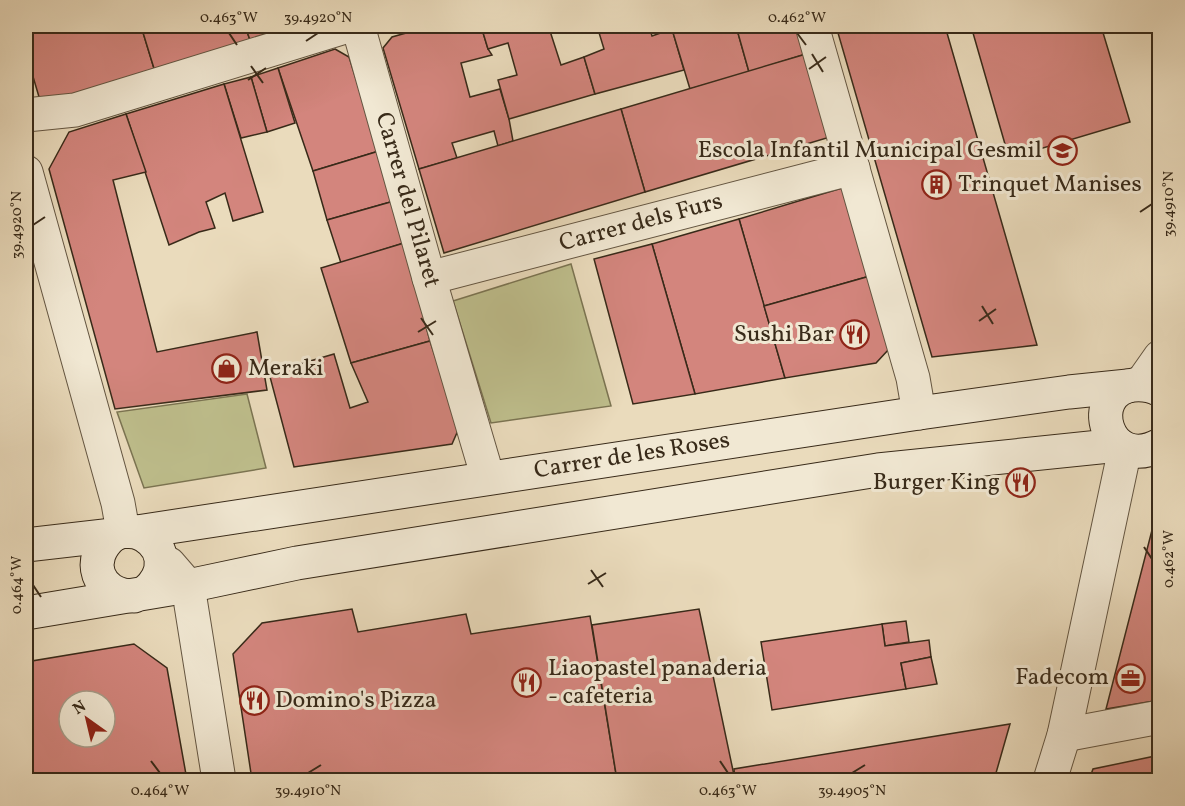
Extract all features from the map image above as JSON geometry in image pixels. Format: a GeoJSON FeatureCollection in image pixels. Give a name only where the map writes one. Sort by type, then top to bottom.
{"type":"FeatureCollection","features":[{"type":"Feature","properties":{"kind":"street"},"geometry":{"type":"LineString","coordinates":[[26,115],[75,110],[348,26]]}},
{"type":"Feature","properties":{"kind":"street","name":"Carrer del Pilaret"},"geometry":{"type":"LineString","coordinates":[[358,26],[488,478]]}},
{"type":"Feature","properties":{"kind":"street"},"geometry":{"type":"LineString","coordinates":[[812,26],[913,378],[919,413]]}},
{"type":"Feature","properties":{"kind":"street","name":"Carrer dels Furs"},"geometry":{"type":"LineString","coordinates":[[429,278],[853,168]]}},
{"type":"Feature","properties":{"kind":"street"},"geometry":{"type":"LineString","coordinates":[[26,172],[115,491],[124,533]]}},
{"type":"Feature","properties":{"kind":"street"},"geometry":{"type":"LineString","coordinates":[[1122,447],[1108,432],[1106,411],[1110,400],[1118,391],[1150,381]]}},
{"type":"Feature","properties":{"kind":"street","name":"Carrer de les Roses"},"geometry":{"type":"LineString","coordinates":[[26,545],[124,533],[919,413],[1150,381]]}},
{"type":"Feature","properties":{"kind":"street"},"geometry":{"type":"LineString","coordinates":[[26,613],[188,586],[297,563],[878,470],[1122,447],[1139,452],[1151,450],[1160,445]]}},
{"type":"Feature","properties":{"kind":"street"},"geometry":{"type":"LineString","coordinates":[[1050,780],[1064,735],[1122,447]]}},
{"type":"Feature","properties":{"kind":"street"},"geometry":{"type":"LineString","coordinates":[[160,554],[162,565],[160,575],[154,584],[140,594],[123,596],[112,591],[98,574],[98,552],[104,543],[124,533],[147,536],[188,586],[219,780]]}},
{"type":"Feature","properties":{"kind":"street"},"geometry":{"type":"LineString","coordinates":[[1064,735],[1160,717]]}},
{"type":"Feature","properties":{"kind":"green space"},"geometry":{"type":"Polygon","coordinates":[[[571,264],[611,406],[491,423],[453,301],[571,264]]]}},
{"type":"Feature","properties":{"kind":"green space"},"geometry":{"type":"Polygon","coordinates":[[[247,394],[266,468],[144,488],[117,412],[247,394]]]}},
{"type":"Feature","properties":{"kind":"building"},"geometry":{"type":"Polygon","coordinates":[[[26,26],[141,26],[156,75],[42,107],[26,53],[26,26]]]}},
{"type":"Feature","properties":{"kind":"building"},"geometry":{"type":"Polygon","coordinates":[[[141,26],[245,26],[250,40],[156,75],[141,26]]]}},
{"type":"Feature","properties":{"kind":"building"},"geometry":{"type":"Polygon","coordinates":[[[245,26],[303,26],[250,40],[245,26]]]}},
{"type":"Feature","properties":{"kind":"building"},"geometry":{"type":"Polygon","coordinates":[[[431,26],[481,26],[492,55],[461,63],[470,97],[500,89],[513,141],[498,146],[494,131],[452,143],[457,158],[419,169],[383,48],[392,37],[431,26]]]}},
{"type":"Feature","properties":{"kind":"building"},"geometry":{"type":"Polygon","coordinates":[[[481,26],[569,26],[550,31],[561,65],[584,57],[595,94],[509,119],[498,80],[517,75],[508,43],[488,49],[481,26]]]}},
{"type":"Feature","properties":{"kind":"building"},"geometry":{"type":"Polygon","coordinates":[[[597,26],[649,26],[652,36],[672,29],[684,70],[595,94],[584,57],[604,49],[597,26]]]}},
{"type":"Feature","properties":{"kind":"building"},"geometry":{"type":"Polygon","coordinates":[[[671,26],[736,26],[749,72],[690,89],[671,26]]]}},
{"type":"Feature","properties":{"kind":"building"},"geometry":{"type":"Polygon","coordinates":[[[736,26],[799,26],[806,54],[749,72],[736,26]]]}},
{"type":"Feature","properties":{"kind":"building","name":"Trinquet Manises"},"geometry":{"type":"Polygon","coordinates":[[[836,26],[945,26],[1037,345],[932,357],[836,26]]]}},
{"type":"Feature","properties":{"kind":"building"},"geometry":{"type":"Polygon","coordinates":[[[971,26],[1101,26],[1130,122],[1009,158],[971,26]]]}},
{"type":"Feature","properties":{"kind":"building"},"geometry":{"type":"Polygon","coordinates":[[[335,49],[349,57],[379,151],[313,171],[278,68],[335,49]]]}},
{"type":"Feature","properties":{"kind":"building"},"geometry":{"type":"Polygon","coordinates":[[[806,54],[830,137],[645,192],[621,109],[806,54]]]}},
{"type":"Feature","properties":{"kind":"building"},"geometry":{"type":"Polygon","coordinates":[[[278,68],[295,123],[267,132],[251,77],[278,68]]]}},
{"type":"Feature","properties":{"kind":"building"},"geometry":{"type":"Polygon","coordinates":[[[251,77],[267,132],[241,138],[224,84],[251,77]]]}},
{"type":"Feature","properties":{"kind":"building"},"geometry":{"type":"Polygon","coordinates":[[[224,84],[263,212],[233,221],[225,193],[206,202],[215,228],[169,245],[126,114],[224,84]]]}},
{"type":"Feature","properties":{"kind":"building"},"geometry":{"type":"Polygon","coordinates":[[[621,109],[645,192],[444,253],[419,169],[621,109]]]}},
{"type":"Feature","properties":{"kind":"building"},"geometry":{"type":"Polygon","coordinates":[[[126,114],[146,172],[113,180],[157,352],[257,332],[267,390],[115,409],[49,169],[69,132],[126,114]]]}},
{"type":"Feature","properties":{"kind":"building"},"geometry":{"type":"Polygon","coordinates":[[[379,151],[394,201],[327,220],[313,171],[379,151]]]}},
{"type":"Feature","properties":{"kind":"building"},"geometry":{"type":"Polygon","coordinates":[[[842,188],[870,276],[764,306],[739,219],[842,188]]]}},
{"type":"Feature","properties":{"kind":"building"},"geometry":{"type":"Polygon","coordinates":[[[394,201],[404,243],[341,263],[327,220],[394,201]]]}},
{"type":"Feature","properties":{"kind":"building"},"geometry":{"type":"Polygon","coordinates":[[[739,219],[785,378],[695,394],[652,244],[739,219]]]}},
{"type":"Feature","properties":{"kind":"building"},"geometry":{"type":"Polygon","coordinates":[[[404,243],[430,341],[351,363],[321,268],[404,243]]]}},
{"type":"Feature","properties":{"kind":"building"},"geometry":{"type":"Polygon","coordinates":[[[652,244],[695,394],[633,404],[594,259],[652,244]]]}},
{"type":"Feature","properties":{"kind":"building"},"geometry":{"type":"Polygon","coordinates":[[[870,276],[889,349],[876,363],[785,378],[764,306],[870,276]]]}},
{"type":"Feature","properties":{"kind":"building"},"geometry":{"type":"Polygon","coordinates":[[[430,341],[459,428],[452,444],[294,467],[269,373],[334,354],[350,408],[368,402],[351,363],[430,341]]]}},
{"type":"Feature","properties":{"kind":"building"},"geometry":{"type":"Polygon","coordinates":[[[1160,499],[1160,700],[1106,709],[1160,499]]]}},
{"type":"Feature","properties":{"kind":"building"},"geometry":{"type":"Polygon","coordinates":[[[352,609],[358,632],[466,614],[471,634],[590,616],[617,780],[252,780],[233,654],[262,623],[352,609]]]}},
{"type":"Feature","properties":{"kind":"building"},"geometry":{"type":"Polygon","coordinates":[[[699,609],[735,780],[617,780],[592,625],[699,609]]]}},
{"type":"Feature","properties":{"kind":"building"},"geometry":{"type":"Polygon","coordinates":[[[906,621],[909,642],[885,646],[882,624],[906,621]]]}},
{"type":"Feature","properties":{"kind":"building"},"geometry":{"type":"Polygon","coordinates":[[[882,624],[885,646],[929,640],[931,657],[901,663],[906,689],[772,710],[761,642],[882,624]]]}},
{"type":"Feature","properties":{"kind":"building"},"geometry":{"type":"Polygon","coordinates":[[[134,644],[167,668],[187,780],[26,780],[26,662],[134,644]]]}},
{"type":"Feature","properties":{"kind":"building"},"geometry":{"type":"Polygon","coordinates":[[[931,657],[937,684],[906,689],[901,663],[931,657]]]}},
{"type":"Feature","properties":{"kind":"building"},"geometry":{"type":"Polygon","coordinates":[[[1010,724],[994,780],[735,780],[734,769],[1010,724]]]}},
{"type":"Feature","properties":{"kind":"building"},"geometry":{"type":"Polygon","coordinates":[[[1160,755],[1160,780],[1089,780],[1093,769],[1160,755]]]}},
{"type":"Feature","properties":{"kind":"place","name":"Escola Infantil Municipal Gesmil"},"geometry":{"type":"Point","coordinates":[1063,151]}},
{"type":"Feature","properties":{"kind":"place","name":"Trinquet Manises"},"geometry":{"type":"Point","coordinates":[937,185]}},
{"type":"Feature","properties":{"kind":"place","name":"Sushi Bar"},"geometry":{"type":"Point","coordinates":[855,335]}},
{"type":"Feature","properties":{"kind":"place","name":"Meraki"},"geometry":{"type":"Point","coordinates":[227,369]}},
{"type":"Feature","properties":{"kind":"place","name":"Burger King"},"geometry":{"type":"Point","coordinates":[1021,483]}},
{"type":"Feature","properties":{"kind":"place","name":"Fadecom"},"geometry":{"type":"Point","coordinates":[1130,678]}},
{"type":"Feature","properties":{"kind":"place","name":"Liaopastel panaderia - cafeteria"},"geometry":{"type":"Point","coordinates":[527,683]}},
{"type":"Feature","properties":{"kind":"place","name":"Domino's Pizza"},"geometry":{"type":"Point","coordinates":[254,701]}}]}
